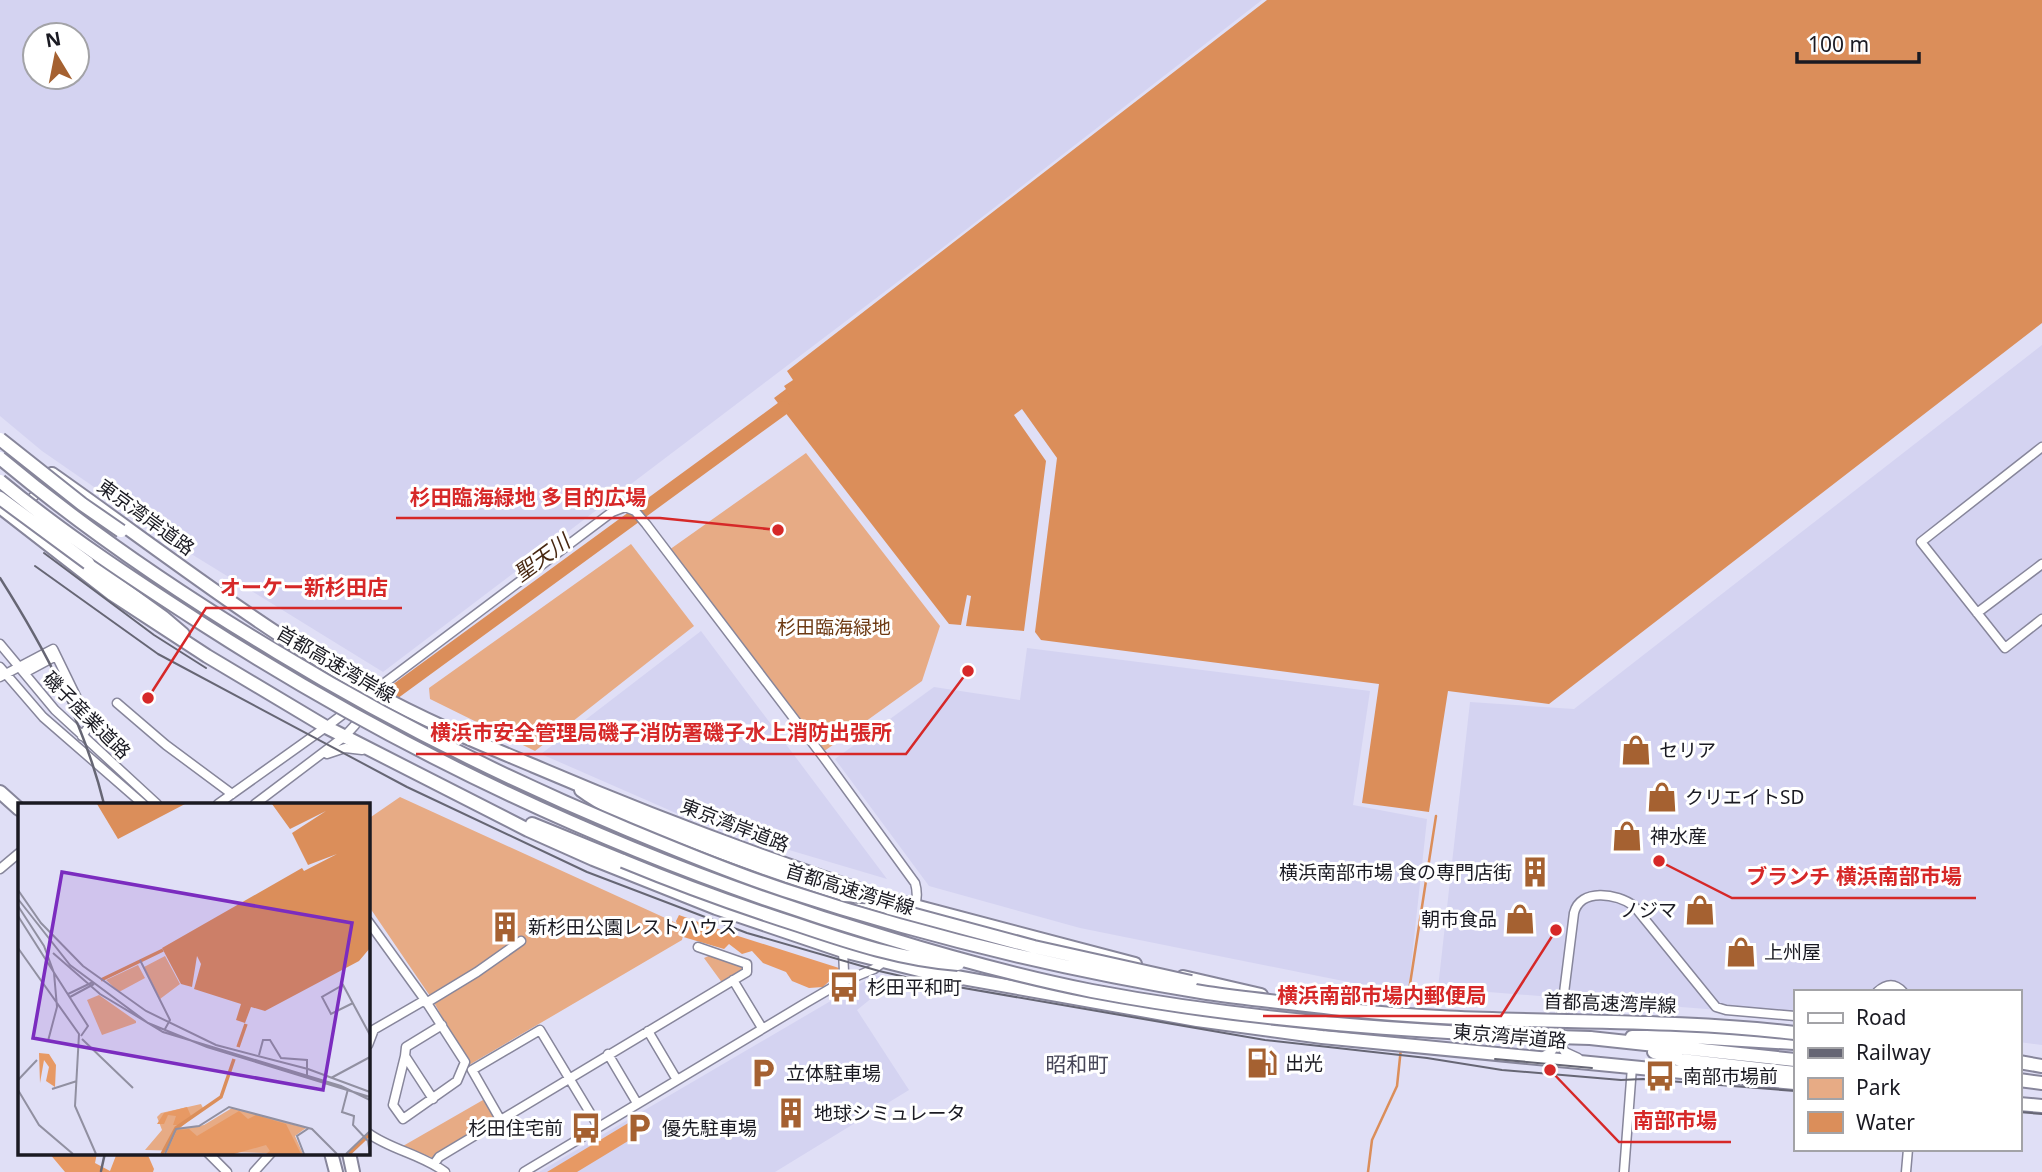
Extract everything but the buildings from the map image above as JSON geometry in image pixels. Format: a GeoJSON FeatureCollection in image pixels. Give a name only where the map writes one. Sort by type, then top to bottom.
{"type":"FeatureCollection","features":[{"type":"Feature","properties":{"kind":"highway","name":"東京湾岸道路"},"geometry":{"type":"LineString","coordinates":[[0,437],[253,618],[373,692],[473,740],[570,781],[736,847],[916,908],[1202,982],[1292,1001],[1423,1014],[1644,1022],[1794,1033]]}},
{"type":"Feature","properties":{"kind":"highway"},"geometry":{"type":"LineString","coordinates":[[0,437],[82,504],[157,558],[253,618]]}},
{"type":"Feature","properties":{"kind":"highway","name":"首都高速湾岸線"},"geometry":{"type":"LineString","coordinates":[[0,458],[95,532],[184,594],[267,647],[394,720],[576,808],[676,850],[779,888],[924,932],[1143,982],[1273,1001],[1422,1016],[1672,1024],[1794,1033]]}},
{"type":"Feature","properties":{"kind":"highway","name":"首都高速湾岸線"},"geometry":{"type":"LineString","coordinates":[[0,481],[87,546],[247,653],[360,720],[570,822],[682,869],[833,922],[987,966],[1089,990],[1246,1014],[1421,1031],[1619,1040],[1658,1047],[1794,1060]]}},
{"type":"Feature","properties":{"kind":"highway"},"geometry":{"type":"LineString","coordinates":[[0,498],[163,617],[206,656]]}},
{"type":"Feature","properties":{"kind":"highway","name":"東京湾岸道路"},"geometry":{"type":"LineString","coordinates":[[0,507],[112,594],[206,656],[326,727],[528,830],[651,883],[765,926],[843,951],[923,971],[1197,1020],[1322,1037],[1794,1083]]}},
{"type":"Feature","properties":{"kind":"highway"},"geometry":{"type":"LineString","coordinates":[[570,781],[610,809],[706,847],[844,895],[995,936],[1273,1001]]}},
{"type":"Feature","properties":{"kind":"highway"},"geometry":{"type":"LineString","coordinates":[[0,792],[18,808]]}},
{"type":"Feature","properties":{"kind":"highway"},"geometry":{"type":"LineString","coordinates":[[0,802],[18,818]]}},
{"type":"Feature","properties":{"kind":"highway"},"geometry":{"type":"LineString","coordinates":[[471,802],[743,907],[836,938],[923,961],[987,966]]}},
{"type":"Feature","properties":{"kind":"highway"},"geometry":{"type":"LineString","coordinates":[[1619,1040],[1691,1037],[1794,1043]]}},
{"type":"Feature","properties":{"kind":"highway"},"geometry":{"type":"LineString","coordinates":[[1619,1040],[1794,1049]]}},
{"type":"Feature","properties":{"kind":"highway"},"geometry":{"type":"LineString","coordinates":[[1619,1040],[1681,1060],[1794,1073]]}},
{"type":"Feature","properties":{"kind":"highway"},"geometry":{"type":"LineString","coordinates":[[1658,1047],[1693,1046],[1794,1055]]}},
{"type":"Feature","properties":{"kind":"highway"},"geometry":{"type":"LineString","coordinates":[[1658,1047],[1708,1059],[1794,1067]]}},
{"type":"Feature","properties":{"kind":"highway"},"geometry":{"type":"LineString","coordinates":[[2021,1062],[2042,1065]]}},
{"type":"Feature","properties":{"kind":"highway"},"geometry":{"type":"LineString","coordinates":[[2021,1080],[2042,1083]]}},
{"type":"Feature","properties":{"kind":"highway"},"geometry":{"type":"LineString","coordinates":[[2021,1104],[2042,1106]]}},
{"type":"Feature","properties":{"kind":"highway"},"geometry":{"type":"LineString","coordinates":[[331,1154],[336,1172]]}},
{"type":"Feature","properties":{"kind":"highway"},"geometry":{"type":"LineString","coordinates":[[349,1154],[354,1172]]}},
{"type":"Feature","properties":{"kind":"street"},"geometry":{"type":"LineString","coordinates":[[2042,447],[1920,541],[2005,648],[2042,620]]}},
{"type":"Feature","properties":{"kind":"street"},"geometry":{"type":"LineString","coordinates":[[14,518],[53,475]]}},
{"type":"Feature","properties":{"kind":"street"},"geometry":{"type":"LineString","coordinates":[[219,803],[326,727],[612,512],[625,507],[635,511],[646,524],[911,877],[917,890],[916,908],[885,962],[840,983],[762,1028],[524,1172]]}},
{"type":"Feature","properties":{"kind":"street"},"geometry":{"type":"LineString","coordinates":[[1978,613],[2042,564]]}},
{"type":"Feature","properties":{"kind":"street","name":"磯子産業道路"},"geometry":{"type":"LineString","coordinates":[[0,644],[55,710],[156,803]]}},
{"type":"Feature","properties":{"kind":"street"},"geometry":{"type":"LineString","coordinates":[[2,672],[19,667],[28,671],[54,653],[90,725],[82,736]]}},
{"type":"Feature","properties":{"kind":"street","name":"磯子産業道路"},"geometry":{"type":"LineString","coordinates":[[2,672],[43,717],[142,803]]}},
{"type":"Feature","properties":{"kind":"street"},"geometry":{"type":"LineString","coordinates":[[256,803],[345,736],[361,715],[373,692]]}},
{"type":"Feature","properties":{"kind":"street"},"geometry":{"type":"LineString","coordinates":[[117,703],[166,745],[232,794]]}},
{"type":"Feature","properties":{"kind":"street"},"geometry":{"type":"LineString","coordinates":[[321,756],[345,748],[381,755]]}},
{"type":"Feature","properties":{"kind":"street"},"geometry":{"type":"LineString","coordinates":[[0,869],[18,853]]}},
{"type":"Feature","properties":{"kind":"street"},"geometry":{"type":"LineString","coordinates":[[1538,1058],[1551,1052],[1558,1041],[1574,913],[1578,902],[1591,896],[1624,900],[1634,906],[1716,1007],[1794,1016]]}},
{"type":"Feature","properties":{"kind":"street"},"geometry":{"type":"LineString","coordinates":[[369,922],[426,1001],[442,1025],[465,1062],[457,1081],[403,1119],[393,1105],[406,1046],[442,1025]]}},
{"type":"Feature","properties":{"kind":"street"},"geometry":{"type":"LineString","coordinates":[[370,1032],[477,972],[521,941]]}},
{"type":"Feature","properties":{"kind":"street"},"geometry":{"type":"LineString","coordinates":[[434,1164],[439,1157],[500,1119],[747,972],[747,964],[698,947]]}},
{"type":"Feature","properties":{"kind":"street"},"geometry":{"type":"LineString","coordinates":[[840,983],[845,966],[843,951]]}},
{"type":"Feature","properties":{"kind":"street"},"geometry":{"type":"LineString","coordinates":[[733,980],[762,1028]]}},
{"type":"Feature","properties":{"kind":"street"},"geometry":{"type":"LineString","coordinates":[[1881,990],[1890,985],[1895,985],[1901,990]]}},
{"type":"Feature","properties":{"kind":"street"},"geometry":{"type":"LineString","coordinates":[[500,1119],[472,1070],[540,1030],[598,1126]]}},
{"type":"Feature","properties":{"kind":"street"},"geometry":{"type":"LineString","coordinates":[[648,1031],[677,1080]]}},
{"type":"Feature","properties":{"kind":"street"},"geometry":{"type":"LineString","coordinates":[[1558,1041],[1569,1054],[1591,1063]]}},
{"type":"Feature","properties":{"kind":"street"},"geometry":{"type":"LineString","coordinates":[[608,1054],[637,1103]]}},
{"type":"Feature","properties":{"kind":"street"},"geometry":{"type":"LineString","coordinates":[[405,1056],[433,1099]]}},
{"type":"Feature","properties":{"kind":"street"},"geometry":{"type":"LineString","coordinates":[[1624,1172],[1632,1066]]}},
{"type":"Feature","properties":{"kind":"street"},"geometry":{"type":"LineString","coordinates":[[369,1134],[386,1145],[434,1164],[445,1172]]}},
{"type":"Feature","properties":{"kind":"street"},"geometry":{"type":"LineString","coordinates":[[1906,1172],[1908,1151]]}},
{"type":"Feature","properties":{"kind":"street"},"geometry":{"type":"LineString","coordinates":[[209,1154],[227,1172]]}},
{"type":"Feature","properties":{"kind":"street"},"geometry":{"type":"LineString","coordinates":[[254,1172],[270,1154]]}},
{"type":"Feature","properties":{"kind":"shaded area"},"geometry":{"type":"Polygon","coordinates":[[[0,0],[1262,0],[941,249],[383,672],[188,552],[42,451],[0,416],[0,0]]]}},
{"type":"Feature","properties":{"kind":"shaded area"},"geometry":{"type":"Polygon","coordinates":[[[2042,345],[2042,1045],[2021,1042],[2021,990],[1794,990],[1794,1016],[1438,988],[1470,702],[1574,709],[2042,345]]]}},
{"type":"Feature","properties":{"kind":"shaded area"},"geometry":{"type":"Polygon","coordinates":[[[701,631],[887,879],[701,824],[541,754],[701,631]]]}},
{"type":"Feature","properties":{"kind":"shaded area"},"geometry":{"type":"Polygon","coordinates":[[[1027,648],[1370,691],[1353,805],[1427,819],[1408,994],[1080,928],[929,886],[835,759],[934,687],[1020,700],[1027,648]]]}},
{"type":"Feature","properties":{"kind":"shaded area"},"geometry":{"type":"Polygon","coordinates":[[[679,915],[839,968],[838,973],[823,987],[809,988],[792,981],[786,972],[763,963],[752,951],[742,954],[729,944],[724,949],[680,936],[676,921],[679,915]]]}},
{"type":"Feature","properties":{"kind":"shaded area"},"geometry":{"type":"Polygon","coordinates":[[[875,975],[894,980],[857,1010],[909,1090],[775,1172],[539,1172],[875,975]]]}},
{"type":"Feature","properties":{"kind":"shaded area"},"geometry":{"type":"Polygon","coordinates":[[[630,1122],[638,1135],[577,1172],[547,1172],[630,1122]]]}},
{"type":"Feature","properties":{"kind":"shaded area"},"geometry":{"type":"Polygon","coordinates":[[[50,1154],[97,1154],[95,1163],[110,1171],[117,1154],[147,1154],[154,1169],[153,1172],[65,1172],[50,1154]]]}},
{"type":"Feature","properties":{"kind":"green space","name":"杉田臨海緑地"},"geometry":{"type":"Polygon","coordinates":[[[806,453],[940,626],[922,681],[823,752],[669,550],[806,453]]]}},
{"type":"Feature","properties":{"kind":"green space"},"geometry":{"type":"Polygon","coordinates":[[[631,544],[694,626],[535,751],[430,699],[429,688],[631,544]]]}},
{"type":"Feature","properties":{"kind":"green space"},"geometry":{"type":"Polygon","coordinates":[[[400,797],[685,927],[682,940],[469,1065],[432,999],[369,906],[369,818],[400,797]]]}},
{"type":"Feature","properties":{"kind":"green space"},"geometry":{"type":"Polygon","coordinates":[[[713,954],[743,963],[743,973],[723,984],[704,958],[713,954]]]}},
{"type":"Feature","properties":{"kind":"green space"},"geometry":{"type":"Polygon","coordinates":[[[483,1100],[497,1119],[433,1158],[403,1146],[483,1100]]]}},
{"type":"Feature","properties":{"kind":"water"},"geometry":{"type":"Polygon","coordinates":[[[1267,0],[2042,0],[2042,323],[1549,704],[1448,691],[1429,812],[1362,803],[1379,684],[1041,640],[1035,632],[1057,458],[1022,409],[1014,415],[1046,461],[1024,631],[966,626],[971,596],[967,595],[961,625],[949,624],[774,398],[793,380],[787,371],[1267,0]]]}},
{"type":"Feature","properties":{"kind":"waterway","name":"聖天川"},"geometry":{"type":"LineString","coordinates":[[393,693],[783,408]]}},
{"type":"Feature","properties":{"kind":"waterway"},"geometry":{"type":"LineString","coordinates":[[1406,1010],[1436,816]]}},
{"type":"Feature","properties":{"kind":"waterway"},"geometry":{"type":"LineString","coordinates":[[1368,1172],[1372,1140],[1397,1086],[1401,1048]]}},
{"type":"Feature","properties":{"kind":"tram line"},"geometry":{"type":"LineString","coordinates":[[44,553],[154,635],[206,668]]}},
{"type":"Feature","properties":{"kind":"tram line"},"geometry":{"type":"LineString","coordinates":[[35,566],[158,654],[407,787],[587,872],[747,933],[923,981],[1265,1040],[1427,1058],[1502,1070],[1794,1091]]}},
{"type":"Feature","properties":{"kind":"tram line"},"geometry":{"type":"LineString","coordinates":[[1495,1059],[1592,1068]]}},
{"type":"Feature","properties":{"kind":"tram line"},"geometry":{"type":"LineString","coordinates":[[2021,1112],[2042,1114]]}},
{"type":"Feature","properties":{"kind":"railway"},"geometry":{"type":"LineString","coordinates":[[0,578],[61,687],[86,744],[104,803]]}},
{"type":"Feature","properties":{"kind":"railway"},"geometry":{"type":"LineString","coordinates":[[101,1171],[105,1154]]}},
{"type":"Feature","properties":{"kind":"place","name":"杉田臨海緑地 多目的広場"},"geometry":{"type":"Point","coordinates":[778,530]}},
{"type":"Feature","properties":{"kind":"place","name":"横浜市安全管理局磯子消防署磯子水上消防出張所"},"geometry":{"type":"Point","coordinates":[968,671]}},
{"type":"Feature","properties":{"kind":"place","name":"オーケー新杉田店"},"geometry":{"type":"Point","coordinates":[148,698]}},
{"type":"Feature","properties":{"kind":"place","name":"セリア"},"geometry":{"type":"Point","coordinates":[1636,750]}},
{"type":"Feature","properties":{"kind":"place","name":"クリエイトSD"},"geometry":{"type":"Point","coordinates":[1662,797]}},
{"type":"Feature","properties":{"kind":"place","name":"神水産"},"geometry":{"type":"Point","coordinates":[1627,836]}},
{"type":"Feature","properties":{"kind":"place","name":"ブランチ 横浜南部市場"},"geometry":{"type":"Point","coordinates":[1659,861]}},
{"type":"Feature","properties":{"kind":"place","name":"横浜南部市場 食の専門店街"},"geometry":{"type":"Point","coordinates":[1535,872]}},
{"type":"Feature","properties":{"kind":"place","name":"ノジマ"},"geometry":{"type":"Point","coordinates":[1700,910]}},
{"type":"Feature","properties":{"kind":"place","name":"朝市食品"},"geometry":{"type":"Point","coordinates":[1520,919]}},
{"type":"Feature","properties":{"kind":"place","name":"新杉田公園レストハウス"},"geometry":{"type":"Point","coordinates":[505,927]}},
{"type":"Feature","properties":{"kind":"place","name":"横浜南部市場内郵便局"},"geometry":{"type":"Point","coordinates":[1556,930]}},
{"type":"Feature","properties":{"kind":"place","name":"上州屋"},"geometry":{"type":"Point","coordinates":[1741,952]}},
{"type":"Feature","properties":{"kind":"place","name":"杉田平和町"},"geometry":{"type":"Point","coordinates":[844,987]}},
{"type":"Feature","properties":{"kind":"place","name":"出光"},"geometry":{"type":"Point","coordinates":[1262,1063]}},
{"type":"Feature","properties":{"kind":"place","name":"南部市場"},"geometry":{"type":"Point","coordinates":[1550,1070]}},
{"type":"Feature","properties":{"kind":"place","name":"立体駐車場"},"geometry":{"type":"Point","coordinates":[763,1073]}},
{"type":"Feature","properties":{"kind":"place","name":"南部市場前"},"geometry":{"type":"Point","coordinates":[1660,1076]}},
{"type":"Feature","properties":{"kind":"place","name":"地球シミュレータ"},"geometry":{"type":"Point","coordinates":[791,1113]}},
{"type":"Feature","properties":{"kind":"place","name":"杉田住宅前"},"geometry":{"type":"Point","coordinates":[586,1128]}},
{"type":"Feature","properties":{"kind":"place","name":"優先駐車場"},"geometry":{"type":"Point","coordinates":[639,1128]}},
{"type":"Feature","properties":{"kind":"district","name":"昭和町"},"geometry":{"type":"Point","coordinates":[1077,1065]}}]}
